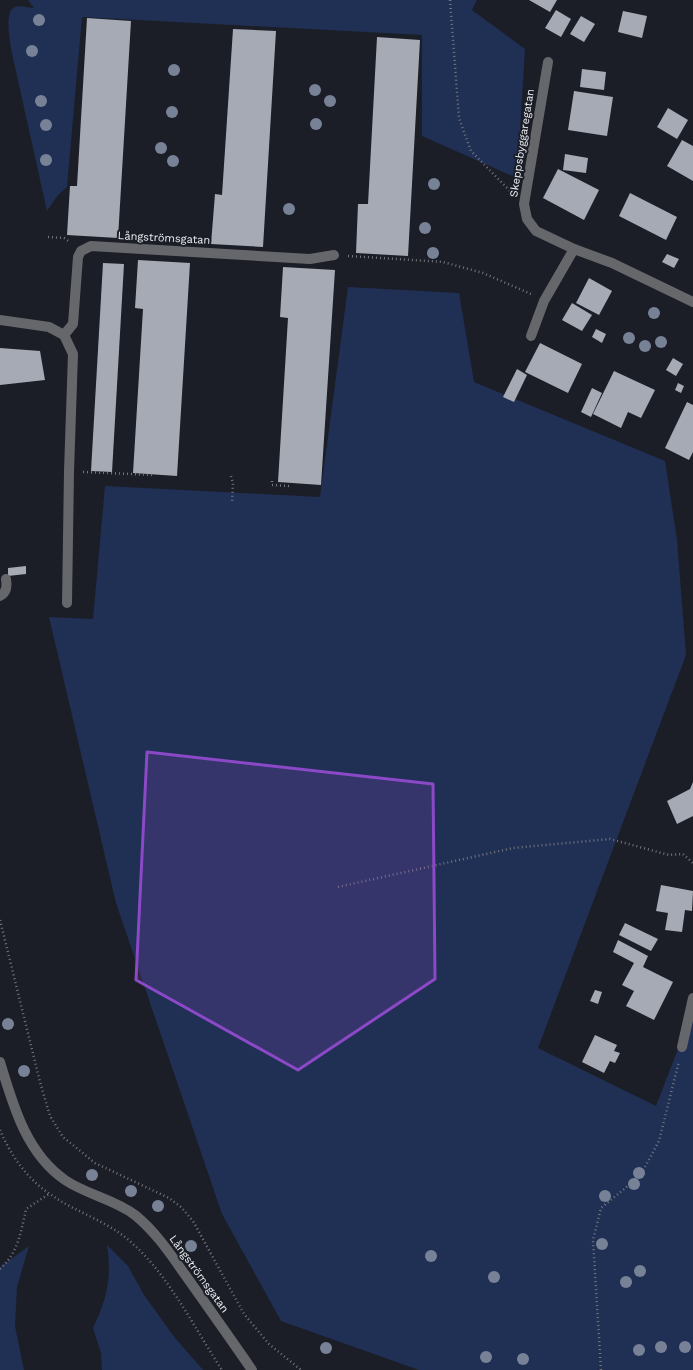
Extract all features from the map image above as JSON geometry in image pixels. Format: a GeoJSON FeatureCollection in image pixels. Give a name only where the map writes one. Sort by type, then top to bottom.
{"type":"FeatureCollection","features":[{"type":"Feature","properties":{"kind":"street","name":"Skeppsbyggaregatan"},"geometry":{"type":"LineString","coordinates":[[548,62],[524,204],[527,219],[536,231],[574,249],[612,263],[693,302]]}},
{"type":"Feature","properties":{"kind":"street","name":"Långströmsgatan"},"geometry":{"type":"LineString","coordinates":[[64,335],[73,324],[78,257],[81,251],[91,246],[310,259],[334,255]]}},
{"type":"Feature","properties":{"kind":"street"},"geometry":{"type":"LineString","coordinates":[[531,336],[544,301],[574,249]]}},
{"type":"Feature","properties":{"kind":"street"},"geometry":{"type":"LineString","coordinates":[[0,320],[50,327],[64,335],[73,354],[67,603]]}},
{"type":"Feature","properties":{"kind":"street"},"geometry":{"type":"LineString","coordinates":[[0,596],[4,593],[7,587],[6,578]]}},
{"type":"Feature","properties":{"kind":"street"},"geometry":{"type":"LineString","coordinates":[[682,1047],[693,998]]}},
{"type":"Feature","properties":{"kind":"street","name":"Långströmsgatan"},"geometry":{"type":"LineString","coordinates":[[0,1062],[11,1098],[31,1144],[46,1162],[65,1180],[112,1201],[135,1215],[172,1254],[252,1370]]}},
{"type":"Feature","properties":{"kind":"path"},"geometry":{"type":"LineString","coordinates":[[450,0],[459,118],[471,151],[524,204]]}},
{"type":"Feature","properties":{"kind":"path"},"geometry":{"type":"LineString","coordinates":[[48,237],[64,238]]}},
{"type":"Feature","properties":{"kind":"path"},"geometry":{"type":"LineString","coordinates":[[359,257],[420,260],[464,267],[484,273],[544,301]]}},
{"type":"Feature","properties":{"kind":"path"},"geometry":{"type":"LineString","coordinates":[[69,471],[154,476]]}},
{"type":"Feature","properties":{"kind":"path"},"geometry":{"type":"LineString","coordinates":[[231,476],[233,483],[232,503]]}},
{"type":"Feature","properties":{"kind":"path"},"geometry":{"type":"LineString","coordinates":[[272,481],[272,485],[290,486]]}},
{"type":"Feature","properties":{"kind":"path"},"geometry":{"type":"LineString","coordinates":[[338,887],[513,848],[610,839],[669,855],[683,854],[693,863]]}},
{"type":"Feature","properties":{"kind":"path"},"geometry":{"type":"LineString","coordinates":[[0,920],[40,1082],[50,1116],[63,1138],[95,1163],[169,1198],[181,1207],[193,1221],[244,1314],[269,1344],[300,1370]]}},
{"type":"Feature","properties":{"kind":"path"},"geometry":{"type":"LineString","coordinates":[[600,1370],[593,1240],[601,1208],[640,1176],[659,1141],[682,1047]]}},
{"type":"Feature","properties":{"kind":"path"},"geometry":{"type":"LineString","coordinates":[[0,1130],[7,1147],[19,1163],[49,1194],[97,1219],[133,1243],[155,1266],[222,1370]]}},
{"type":"Feature","properties":{"kind":"path"},"geometry":{"type":"LineString","coordinates":[[0,1269],[7,1263],[14,1252],[22,1229],[26,1209],[49,1194]]}},
{"type":"Feature","properties":{"kind":"highlighted area"},"geometry":{"type":"Polygon","coordinates":[[[147,752],[433,784],[435,979],[298,1070],[136,980],[147,752]]]}},
{"type":"Feature","properties":{"kind":"shaded area"},"geometry":{"type":"Polygon","coordinates":[[[28,0],[477,0],[472,10],[525,49],[517,178],[422,136],[422,35],[82,17],[67,187],[58,195],[47,211],[11,49],[9,33],[10,14],[15,7],[22,6],[34,8],[28,0]]]}},
{"type":"Feature","properties":{"kind":"shaded area"},"geometry":{"type":"Polygon","coordinates":[[[348,287],[459,293],[474,382],[665,461],[677,540],[686,655],[538,1048],[656,1106],[693,1010],[693,1370],[419,1370],[281,1321],[222,1214],[116,903],[49,617],[93,619],[105,486],[320,497],[348,287]]]}},
{"type":"Feature","properties":{"kind":"shaded area"},"geometry":{"type":"Polygon","coordinates":[[[107,1245],[128,1266],[144,1295],[175,1338],[203,1370],[102,1370],[101,1353],[93,1328],[102,1307],[107,1288],[109,1267],[107,1245]]]}},
{"type":"Feature","properties":{"kind":"shaded area"},"geometry":{"type":"Polygon","coordinates":[[[29,1246],[17,1287],[15,1326],[24,1370],[0,1370],[0,1267],[29,1246]]]}},
{"type":"Feature","properties":{"kind":"building"},"geometry":{"type":"Polygon","coordinates":[[[529,0],[557,0],[550,12],[529,0]]]}},
{"type":"Feature","properties":{"kind":"building"},"geometry":{"type":"Polygon","coordinates":[[[556,10],[571,19],[561,37],[545,28],[556,10]]]}},
{"type":"Feature","properties":{"kind":"building"},"geometry":{"type":"Polygon","coordinates":[[[623,11],[647,16],[642,38],[618,32],[623,11]]]}},
{"type":"Feature","properties":{"kind":"building"},"geometry":{"type":"Polygon","coordinates":[[[581,16],[595,24],[584,42],[570,34],[581,16]]]}},
{"type":"Feature","properties":{"kind":"building"},"geometry":{"type":"Polygon","coordinates":[[[87,18],[131,21],[118,238],[67,235],[70,186],[77,186],[87,18]]]}},
{"type":"Feature","properties":{"kind":"building"},"geometry":{"type":"Polygon","coordinates":[[[233,29],[276,31],[263,247],[211,244],[215,194],[222,195],[233,29]]]}},
{"type":"Feature","properties":{"kind":"building"},"geometry":{"type":"Polygon","coordinates":[[[377,37],[420,40],[408,256],[356,253],[358,204],[368,204],[377,37]]]}},
{"type":"Feature","properties":{"kind":"building"},"geometry":{"type":"Polygon","coordinates":[[[582,69],[606,72],[604,90],[580,87],[582,69]]]}},
{"type":"Feature","properties":{"kind":"building"},"geometry":{"type":"Polygon","coordinates":[[[574,91],[613,97],[607,136],[568,130],[574,91]]]}},
{"type":"Feature","properties":{"kind":"building"},"geometry":{"type":"Polygon","coordinates":[[[668,108],[688,120],[677,139],[657,127],[668,108]]]}},
{"type":"Feature","properties":{"kind":"building"},"geometry":{"type":"Polygon","coordinates":[[[682,140],[693,146],[693,181],[667,166],[682,140]]]}},
{"type":"Feature","properties":{"kind":"building"},"geometry":{"type":"Polygon","coordinates":[[[565,154],[588,158],[586,173],[563,170],[565,154]]]}},
{"type":"Feature","properties":{"kind":"building"},"geometry":{"type":"Polygon","coordinates":[[[558,169],[599,190],[584,220],[543,198],[558,169]]]}},
{"type":"Feature","properties":{"kind":"building"},"geometry":{"type":"Polygon","coordinates":[[[630,193],[677,217],[666,240],[619,216],[630,193]]]}},
{"type":"Feature","properties":{"kind":"building"},"geometry":{"type":"Polygon","coordinates":[[[667,254],[679,259],[674,268],[662,262],[667,254]]]}},
{"type":"Feature","properties":{"kind":"building"},"geometry":{"type":"Polygon","coordinates":[[[138,260],[190,263],[177,476],[133,473],[143,309],[135,308],[138,260]]]}},
{"type":"Feature","properties":{"kind":"building"},"geometry":{"type":"Polygon","coordinates":[[[103,263],[124,264],[112,472],[91,471],[103,263]]]}},
{"type":"Feature","properties":{"kind":"building"},"geometry":{"type":"Polygon","coordinates":[[[283,267],[335,270],[321,485],[278,482],[288,318],[280,317],[283,267]]]}},
{"type":"Feature","properties":{"kind":"building"},"geometry":{"type":"Polygon","coordinates":[[[589,278],[612,291],[599,315],[576,303],[589,278]]]}},
{"type":"Feature","properties":{"kind":"building"},"geometry":{"type":"Polygon","coordinates":[[[572,303],[592,315],[582,331],[562,320],[572,303]]]}},
{"type":"Feature","properties":{"kind":"building"},"geometry":{"type":"Polygon","coordinates":[[[596,329],[606,334],[602,343],[592,337],[596,329]]]}},
{"type":"Feature","properties":{"kind":"building"},"geometry":{"type":"Polygon","coordinates":[[[540,343],[582,364],[568,393],[525,372],[540,343]]]}},
{"type":"Feature","properties":{"kind":"building"},"geometry":{"type":"Polygon","coordinates":[[[0,348],[40,351],[45,380],[0,385],[0,348]]]}},
{"type":"Feature","properties":{"kind":"building"},"geometry":{"type":"Polygon","coordinates":[[[673,358],[683,364],[676,376],[666,370],[673,358]]]}},
{"type":"Feature","properties":{"kind":"building"},"geometry":{"type":"Polygon","coordinates":[[[517,369],[527,375],[514,402],[503,397],[517,369]]]}},
{"type":"Feature","properties":{"kind":"building"},"geometry":{"type":"Polygon","coordinates":[[[614,371],[655,390],[641,418],[628,412],[621,428],[593,414],[614,371]]]}},
{"type":"Feature","properties":{"kind":"building"},"geometry":{"type":"Polygon","coordinates":[[[678,383],[684,386],[681,393],[675,390],[678,383]]]}},
{"type":"Feature","properties":{"kind":"building"},"geometry":{"type":"Polygon","coordinates":[[[592,388],[602,393],[591,417],[581,412],[592,388]]]}},
{"type":"Feature","properties":{"kind":"building"},"geometry":{"type":"Polygon","coordinates":[[[687,402],[693,405],[693,452],[689,460],[665,448],[687,402]]]}},
{"type":"Feature","properties":{"kind":"building"},"geometry":{"type":"Polygon","coordinates":[[[26,566],[26,574],[8,576],[8,568],[26,566]]]}},
{"type":"Feature","properties":{"kind":"building"},"geometry":{"type":"Polygon","coordinates":[[[693,782],[693,816],[677,824],[667,801],[690,789],[693,782]]]}},
{"type":"Feature","properties":{"kind":"building"},"geometry":{"type":"Polygon","coordinates":[[[661,885],[693,891],[692,911],[685,910],[682,932],[665,930],[668,913],[656,911],[661,885]]]}},
{"type":"Feature","properties":{"kind":"building"},"geometry":{"type":"Polygon","coordinates":[[[625,923],[658,939],[651,951],[619,935],[625,923]]]}},
{"type":"Feature","properties":{"kind":"building"},"geometry":{"type":"Polygon","coordinates":[[[618,940],[648,956],[643,967],[673,982],[654,1020],[626,1006],[634,991],[622,985],[634,963],[613,952],[618,940]]]}},
{"type":"Feature","properties":{"kind":"building"},"geometry":{"type":"Polygon","coordinates":[[[595,990],[602,992],[598,1004],[590,1001],[595,990]]]}},
{"type":"Feature","properties":{"kind":"building"},"geometry":{"type":"Polygon","coordinates":[[[595,1035],[617,1045],[614,1051],[620,1053],[615,1063],[610,1061],[604,1073],[582,1062],[595,1035]]]}}]}
